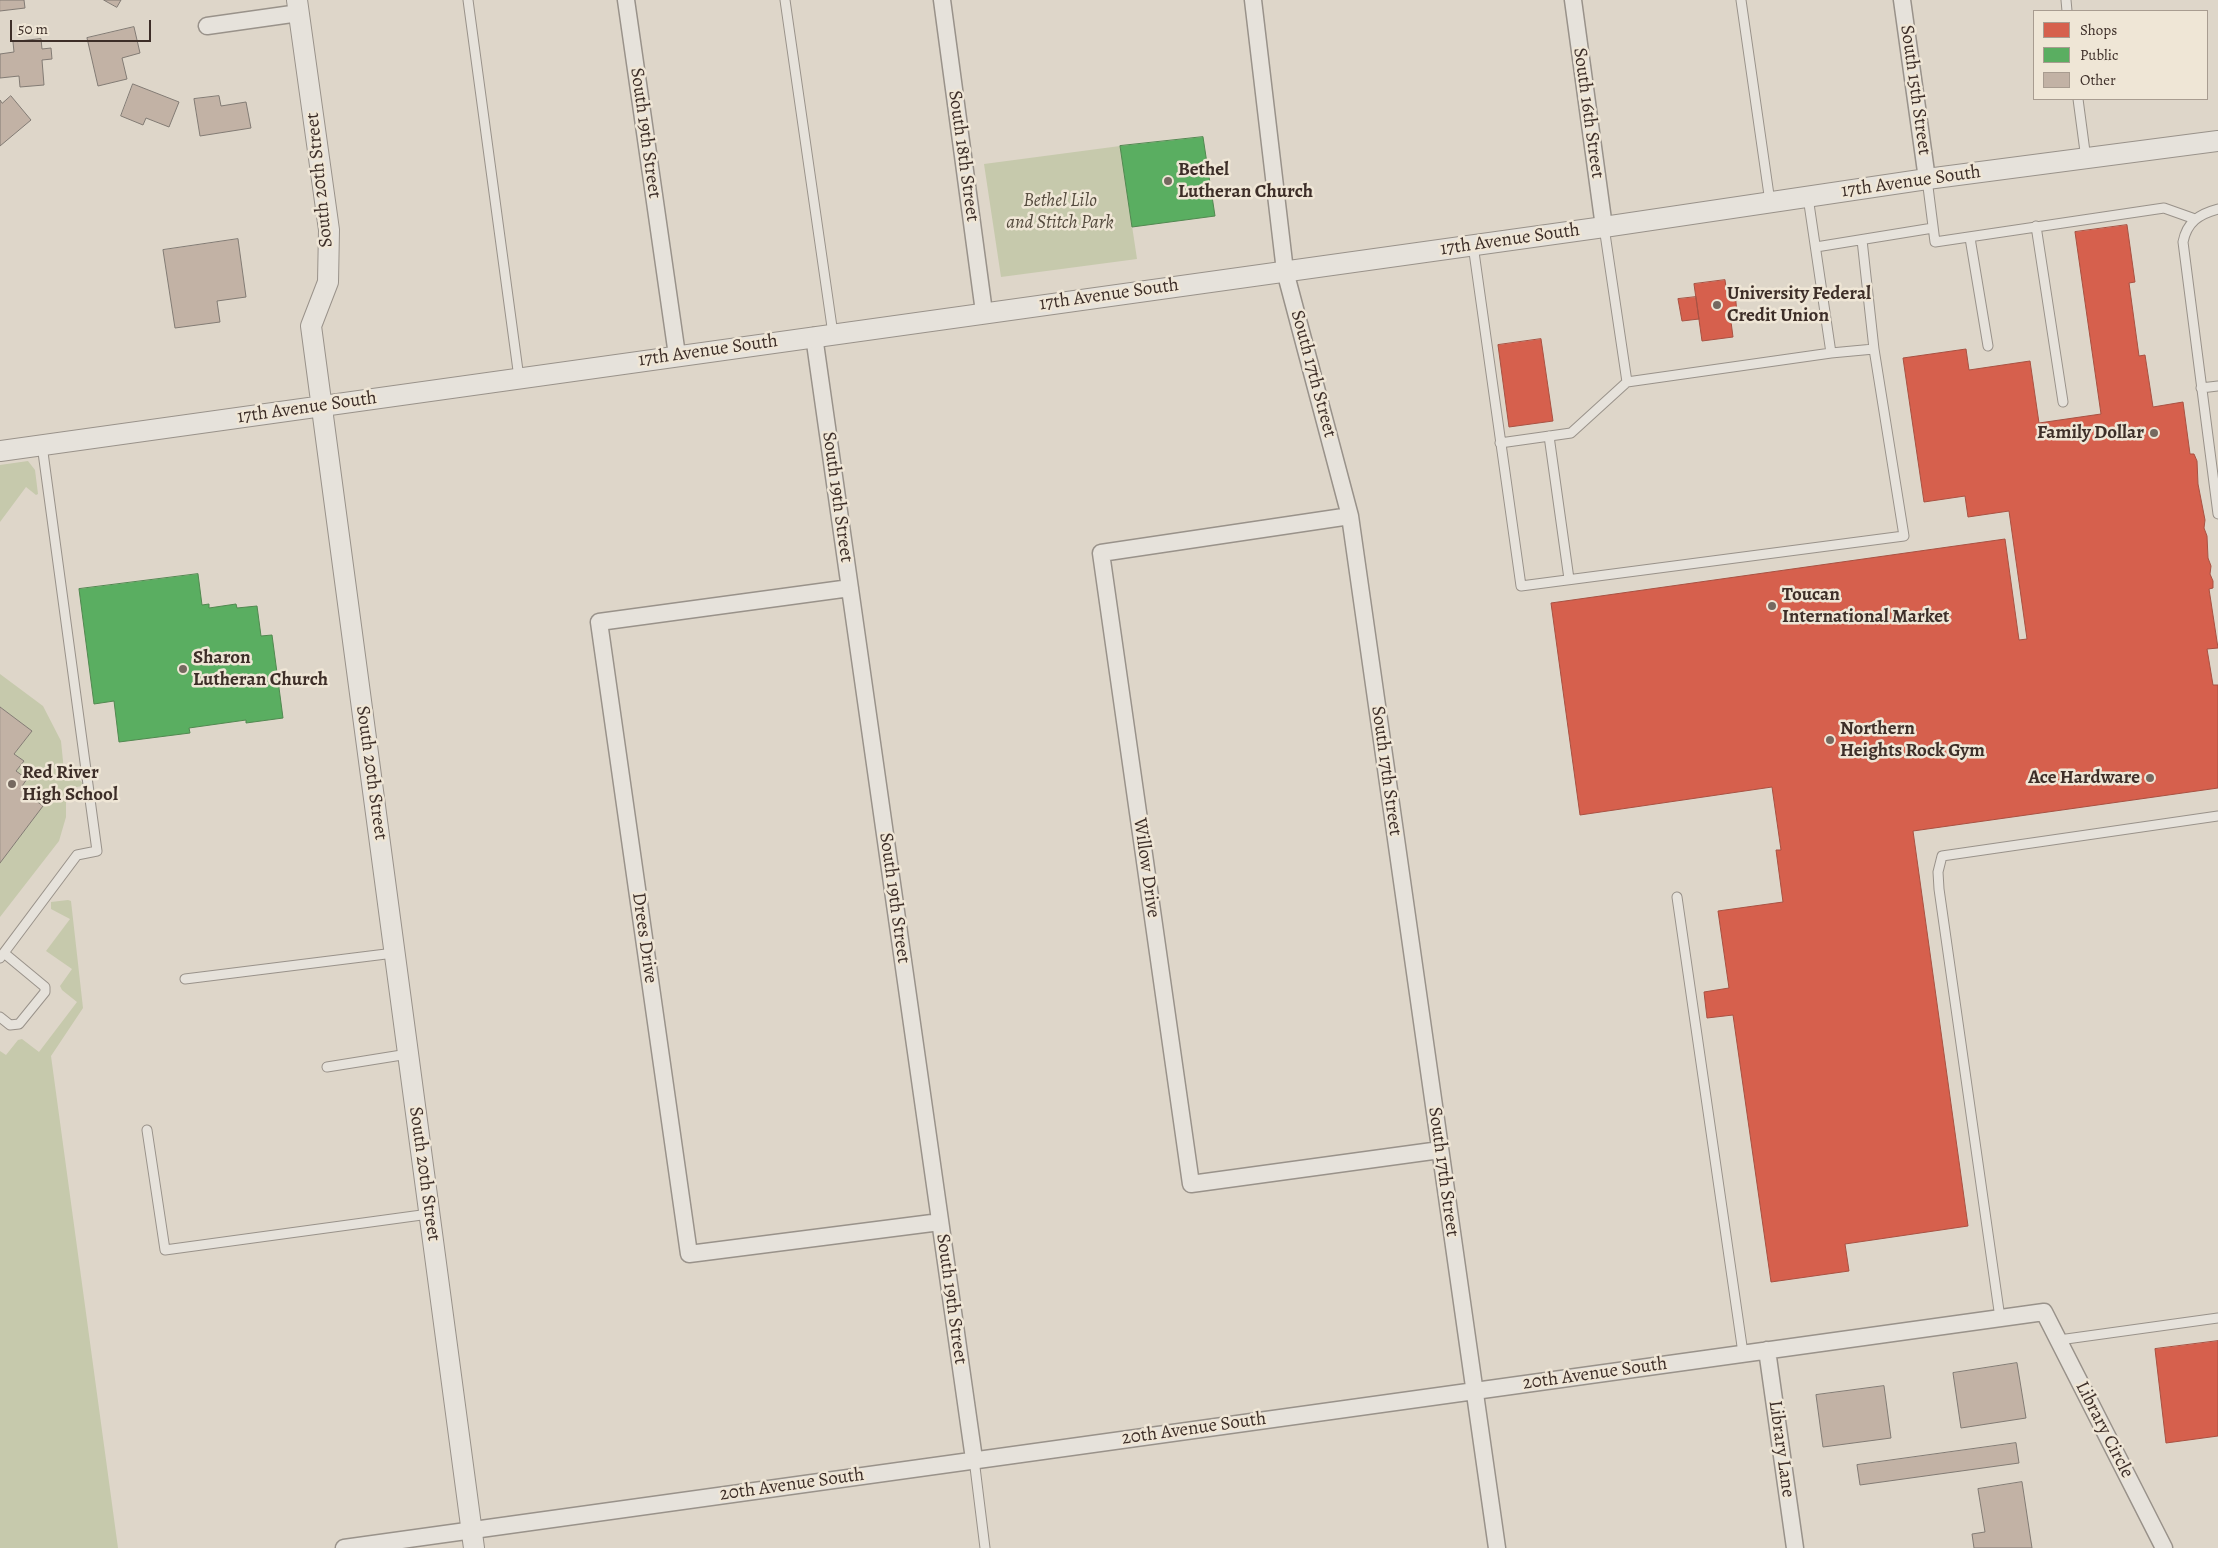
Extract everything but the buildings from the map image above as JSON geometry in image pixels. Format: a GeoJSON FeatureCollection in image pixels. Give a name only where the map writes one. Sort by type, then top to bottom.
{"type":"FeatureCollection","features":[{"type":"Feature","properties":{"kind":"street","name":"South 19th Street"},"geometry":{"type":"LineString","coordinates":[[626,0],[677,355]]}},
{"type":"Feature","properties":{"kind":"street","name":"South 18th Street"},"geometry":{"type":"LineString","coordinates":[[942,0],[984,312]]}},
{"type":"Feature","properties":{"kind":"street","name":"South 17th Street"},"geometry":{"type":"LineString","coordinates":[[1253,0],[1285,270],[1350,516],[1496,1548]]}},
{"type":"Feature","properties":{"kind":"street","name":"South 16th Street"},"geometry":{"type":"LineString","coordinates":[[1573,0],[1604,227]]}},
{"type":"Feature","properties":{"kind":"street","name":"South 15th Street"},"geometry":{"type":"LineString","coordinates":[[1902,0],[1928,179]]}},
{"type":"Feature","properties":{"kind":"street"},"geometry":{"type":"LineString","coordinates":[[207,26],[298,6]]}},
{"type":"Feature","properties":{"kind":"street","name":"South 20th Street"},"geometry":{"type":"LineString","coordinates":[[298,6],[329,230],[328,282],[312,326],[473,1539]]}},
{"type":"Feature","properties":{"kind":"street","name":"17th Avenue South"},"geometry":{"type":"LineString","coordinates":[[0,451],[984,312],[1604,227],[1928,179],[2086,160],[2218,141]]}},
{"type":"Feature","properties":{"kind":"street","name":"South 19th Street"},"geometry":{"type":"LineString","coordinates":[[824,335],[850,588],[974,1459]]}},
{"type":"Feature","properties":{"kind":"street","name":"Willow Drive"},"geometry":{"type":"LineString","coordinates":[[1350,516],[1101,553],[1105,582],[1191,1184],[1440,1150]]}},
{"type":"Feature","properties":{"kind":"street","name":"Drees Drive"},"geometry":{"type":"LineString","coordinates":[[850,588],[599,622],[689,1254],[940,1222]]}},
{"type":"Feature","properties":{"kind":"street","name":"20th Avenue South"},"geometry":{"type":"LineString","coordinates":[[344,1548],[473,1539],[974,1459],[2044,1312]]}},
{"type":"Feature","properties":{"kind":"street","name":"Library Circle"},"geometry":{"type":"LineString","coordinates":[[2044,1312],[2164,1548]]}},
{"type":"Feature","properties":{"kind":"street","name":"Library Lane"},"geometry":{"type":"LineString","coordinates":[[1767,1350],[1795,1548]]}},
{"type":"Feature","properties":{"kind":"lane"},"geometry":{"type":"LineString","coordinates":[[468,0],[520,378]]}},
{"type":"Feature","properties":{"kind":"lane"},"geometry":{"type":"LineString","coordinates":[[785,0],[824,335]]}},
{"type":"Feature","properties":{"kind":"lane"},"geometry":{"type":"LineString","coordinates":[[1741,0],[1770,202]]}},
{"type":"Feature","properties":{"kind":"lane"},"geometry":{"type":"LineString","coordinates":[[2078,100],[2086,160]]}},
{"type":"Feature","properties":{"kind":"lane"},"geometry":{"type":"LineString","coordinates":[[1928,179],[1934,242],[2164,208],[2194,219]]}},
{"type":"Feature","properties":{"kind":"lane"},"geometry":{"type":"LineString","coordinates":[[1808,197],[1831,353]]}},
{"type":"Feature","properties":{"kind":"lane"},"geometry":{"type":"LineString","coordinates":[[2218,209],[2194,219],[2184,233],[2182,242],[2218,514]]}},
{"type":"Feature","properties":{"kind":"lane"},"geometry":{"type":"LineString","coordinates":[[2036,226],[2063,402]]}},
{"type":"Feature","properties":{"kind":"lane"},"geometry":{"type":"LineString","coordinates":[[1604,227],[1627,382]]}},
{"type":"Feature","properties":{"kind":"lane"},"geometry":{"type":"LineString","coordinates":[[1816,247],[1933,228]]}},
{"type":"Feature","properties":{"kind":"lane"},"geometry":{"type":"LineString","coordinates":[[1970,238],[1988,346]]}},
{"type":"Feature","properties":{"kind":"lane"},"geometry":{"type":"LineString","coordinates":[[1473,245],[1521,586],[1904,536],[1874,349],[1862,240]]}},
{"type":"Feature","properties":{"kind":"lane"},"geometry":{"type":"LineString","coordinates":[[1500,443],[1571,433],[1627,382],[1831,353],[1874,349]]}},
{"type":"Feature","properties":{"kind":"lane"},"geometry":{"type":"LineString","coordinates":[[2201,388],[2218,386]]}},
{"type":"Feature","properties":{"kind":"lane"},"geometry":{"type":"LineString","coordinates":[[1549,436],[1569,580]]}},
{"type":"Feature","properties":{"kind":"lane"},"geometry":{"type":"LineString","coordinates":[[0,1017],[10,1025],[19,1024],[44,992],[45,987],[2,955],[77,855],[97,851],[42,445]]}},
{"type":"Feature","properties":{"kind":"lane"},"geometry":{"type":"LineString","coordinates":[[2000,1318],[1939,889],[1938,872],[1942,856],[2218,816]]}},
{"type":"Feature","properties":{"kind":"lane"},"geometry":{"type":"LineString","coordinates":[[1678,898],[1743,1353]]}},
{"type":"Feature","properties":{"kind":"lane"},"geometry":{"type":"LineString","coordinates":[[185,979],[395,953]]}},
{"type":"Feature","properties":{"kind":"lane"},"geometry":{"type":"LineString","coordinates":[[327,1067],[408,1054]]}},
{"type":"Feature","properties":{"kind":"lane"},"geometry":{"type":"LineString","coordinates":[[147,1130],[165,1250],[429,1214]]}},
{"type":"Feature","properties":{"kind":"lane"},"geometry":{"type":"LineString","coordinates":[[2059,1340],[2218,1318]]}},
{"type":"Feature","properties":{"kind":"lane"},"geometry":{"type":"LineString","coordinates":[[974,1459],[985,1548]]}},
{"type":"Feature","properties":{"kind":"green space","name":"Bethel Lilo and Stitch Park"},"geometry":{"type":"Polygon","coordinates":[[[1120,146],[1137,259],[1001,277],[984,164],[1120,146]]]}},
{"type":"Feature","properties":{"kind":"green space"},"geometry":{"type":"Polygon","coordinates":[[[28,461],[35,470],[38,494],[36,495],[26,487],[0,522],[0,465],[28,461]]]}},
{"type":"Feature","properties":{"kind":"green space"},"geometry":{"type":"Polygon","coordinates":[[[0,674],[43,706],[61,741],[65,781],[78,779],[83,783],[82,786],[66,789],[66,817],[59,841],[0,917],[0,863],[43,806],[20,789],[27,779],[16,771],[24,761],[14,754],[32,731],[0,707],[0,674]]]}},
{"type":"Feature","properties":{"kind":"green space"},"geometry":{"type":"Polygon","coordinates":[[[71,901],[83,1008],[51,1056],[118,1548],[0,1548],[0,1051],[6,1055],[18,1040],[22,1039],[39,1052],[77,1002],[62,990],[60,986],[72,969],[46,951],[70,919],[51,909],[51,902],[71,901]]]}},
{"type":"Feature","properties":{"kind":"place","name":"Bethel Lutheran Church"},"geometry":{"type":"Point","coordinates":[1168,181]}},
{"type":"Feature","properties":{"kind":"place","name":"University Federal Credit Union"},"geometry":{"type":"Point","coordinates":[1717,305]}},
{"type":"Feature","properties":{"kind":"place","name":"Family Dollar"},"geometry":{"type":"Point","coordinates":[2154,433]}},
{"type":"Feature","properties":{"kind":"place","name":"Toucan International Market"},"geometry":{"type":"Point","coordinates":[1772,606]}},
{"type":"Feature","properties":{"kind":"place","name":"Sharon Lutheran Church"},"geometry":{"type":"Point","coordinates":[183,669]}},
{"type":"Feature","properties":{"kind":"place","name":"Northern Heights Rock Gym"},"geometry":{"type":"Point","coordinates":[1830,740]}},
{"type":"Feature","properties":{"kind":"place","name":"Ace Hardware"},"geometry":{"type":"Point","coordinates":[2150,778]}},
{"type":"Feature","properties":{"kind":"place","name":"Red River High School"},"geometry":{"type":"Point","coordinates":[12,784]}}]}
